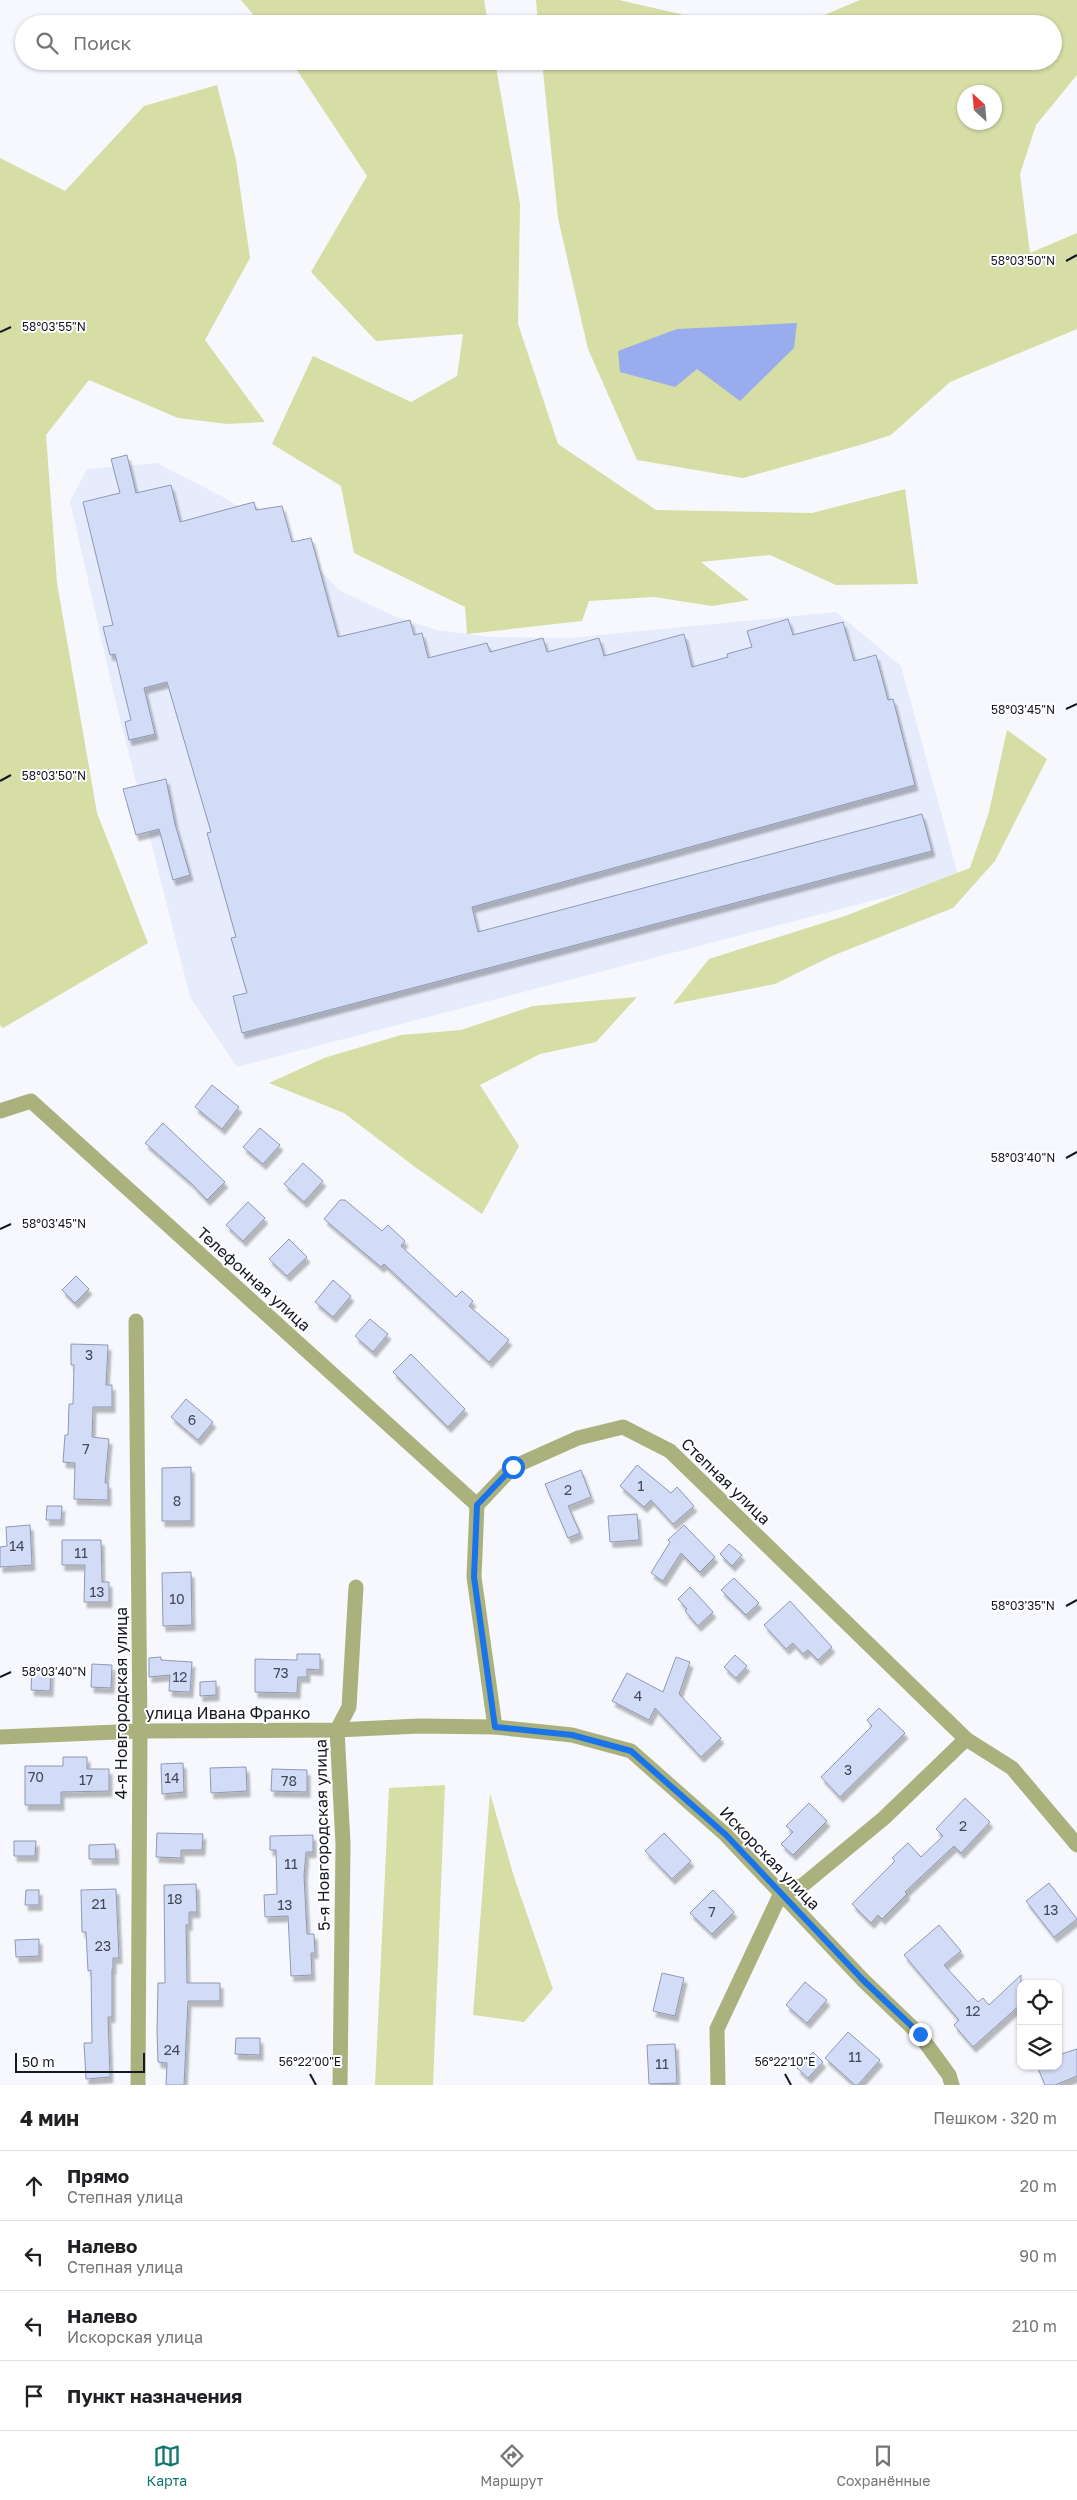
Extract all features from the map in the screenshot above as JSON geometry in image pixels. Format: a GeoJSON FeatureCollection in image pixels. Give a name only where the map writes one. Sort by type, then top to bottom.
{"type":"FeatureCollection","features":[{"type":"Feature","properties":{"kind":"street","name":"Телефонная улица"},"geometry":{"type":"LineString","coordinates":[[0,1112],[31,1101],[477,1505]]}},
{"type":"Feature","properties":{"kind":"street","name":"4-я Новгородская улица"},"geometry":{"type":"LineString","coordinates":[[136,1321],[140,1731],[138,2085]]}},
{"type":"Feature","properties":{"kind":"street","name":"Степная улица"},"geometry":{"type":"LineString","coordinates":[[477,1505],[513,1467],[578,1438],[623,1428],[670,1451],[966,1739],[1012,1768],[1077,1845]]}},
{"type":"Feature","properties":{"kind":"street"},"geometry":{"type":"LineString","coordinates":[[477,1505],[474,1577],[495,1727]]}},
{"type":"Feature","properties":{"kind":"street","name":"5-я Новгородская улица"},"geometry":{"type":"LineString","coordinates":[[340,2085],[343,1844],[337,1730],[349,1707],[356,1587]]}},
{"type":"Feature","properties":{"kind":"street","name":"Искорская улица"},"geometry":{"type":"LineString","coordinates":[[337,1730],[419,1726],[495,1727],[572,1735],[631,1751],[726,1835],[863,1980],[920,2034],[949,2075],[952,2085]]}},
{"type":"Feature","properties":{"kind":"street","name":"улица Ивана Франко"},"geometry":{"type":"LineString","coordinates":[[0,1737],[140,1731],[337,1730]]}},
{"type":"Feature","properties":{"kind":"street"},"geometry":{"type":"LineString","coordinates":[[718,2085],[717,2028],[781,1894],[803,1885],[884,1818],[966,1739]]}},
{"type":"Feature","properties":{"kind":"shaded area"},"geometry":{"type":"Polygon","coordinates":[[[157,463],[223,497],[285,534],[339,590],[394,616],[437,630],[491,637],[570,638],[836,612],[901,666],[959,878],[237,1067],[190,997],[115,699],[70,501],[87,469],[157,463]]]}},
{"type":"Feature","properties":{"kind":"green space"},"geometry":{"type":"Polygon","coordinates":[[[241,0],[484,0],[486,15],[254,15],[241,0]]]}},
{"type":"Feature","properties":{"kind":"green space"},"geometry":{"type":"Polygon","coordinates":[[[536,0],[619,0],[684,15],[537,15],[536,0]]]}},
{"type":"Feature","properties":{"kind":"green space"},"geometry":{"type":"Polygon","coordinates":[[[860,0],[1077,0],[1077,75],[1036,125],[1020,174],[1030,253],[1077,233],[1077,329],[950,382],[891,435],[743,478],[637,460],[588,349],[558,218],[543,70],[1062,70],[1062,15],[824,15],[860,0]]]}},
{"type":"Feature","properties":{"kind":"green space"},"geometry":{"type":"Polygon","coordinates":[[[297,70],[497,70],[520,204],[518,324],[558,444],[656,510],[812,513],[905,489],[918,584],[836,585],[770,555],[701,562],[749,600],[712,606],[654,597],[589,601],[582,621],[467,634],[465,607],[354,553],[341,486],[272,444],[313,356],[411,402],[457,376],[463,334],[376,341],[311,272],[367,176],[297,70]]]}},
{"type":"Feature","properties":{"kind":"green space"},"geometry":{"type":"Polygon","coordinates":[[[217,85],[236,160],[250,258],[205,340],[265,422],[227,424],[178,418],[89,380],[46,435],[57,583],[97,813],[148,943],[3,1028],[0,1025],[0,158],[65,191],[144,106],[217,85]]]}},
{"type":"Feature","properties":{"kind":"green space"},"geometry":{"type":"Polygon","coordinates":[[[1007,730],[1047,759],[995,861],[953,908],[832,956],[775,984],[673,1004],[709,959],[845,916],[970,868],[989,812],[1007,730]]]}},
{"type":"Feature","properties":{"kind":"green space"},"geometry":{"type":"Polygon","coordinates":[[[637,997],[596,1042],[540,1054],[480,1085],[519,1146],[482,1214],[415,1167],[344,1113],[269,1083],[324,1058],[401,1035],[461,1030],[533,1006],[637,997]]]}},
{"type":"Feature","properties":{"kind":"green space"},"geometry":{"type":"Polygon","coordinates":[[[445,1785],[433,2085],[375,2085],[389,1788],[445,1785]]]}},
{"type":"Feature","properties":{"kind":"green space"},"geometry":{"type":"Polygon","coordinates":[[[490,1793],[514,1877],[553,1989],[524,2022],[473,2015],[490,1793]]]}},
{"type":"Feature","properties":{"kind":"water"},"geometry":{"type":"Polygon","coordinates":[[[797,323],[794,348],[740,401],[697,369],[675,387],[620,372],[618,351],[677,329],[797,323]]]}},
{"type":"Feature","properties":{"kind":"building"},"geometry":{"type":"Polygon","coordinates":[[[127,455],[136,493],[171,485],[180,522],[254,502],[256,510],[282,506],[292,542],[311,538],[338,637],[410,620],[414,635],[422,633],[428,658],[487,643],[490,652],[543,638],[547,652],[599,638],[604,656],[684,634],[692,667],[728,657],[727,654],[752,647],[747,631],[788,619],[793,635],[843,622],[854,661],[876,655],[888,700],[893,699],[915,785],[472,907],[478,932],[922,814],[932,851],[242,1033],[233,996],[247,993],[231,938],[236,937],[207,833],[211,832],[167,682],[144,688],[155,734],[129,740],[125,722],[131,720],[115,654],[110,655],[103,627],[113,625],[83,502],[120,493],[111,459],[127,455]]]}},
{"type":"Feature","properties":{"kind":"building"},"geometry":{"type":"Polygon","coordinates":[[[166,779],[175,824],[190,875],[173,880],[159,829],[136,835],[123,789],[166,779]]]}},
{"type":"Feature","properties":{"kind":"building"},"geometry":{"type":"Polygon","coordinates":[[[212,1085],[239,1107],[222,1129],[195,1107],[212,1085]]]}},
{"type":"Feature","properties":{"kind":"building"},"geometry":{"type":"Polygon","coordinates":[[[163,1123],[225,1182],[207,1200],[191,1183],[145,1143],[163,1123]]]}},
{"type":"Feature","properties":{"kind":"building"},"geometry":{"type":"Polygon","coordinates":[[[260,1128],[280,1145],[263,1164],[243,1147],[260,1128]]]}},
{"type":"Feature","properties":{"kind":"building"},"geometry":{"type":"Polygon","coordinates":[[[303,1163],[323,1181],[304,1202],[284,1184],[303,1163]]]}},
{"type":"Feature","properties":{"kind":"building"},"geometry":{"type":"Polygon","coordinates":[[[340,1200],[345,1200],[382,1231],[388,1225],[405,1241],[401,1246],[456,1297],[462,1291],[473,1301],[469,1306],[509,1340],[489,1362],[384,1264],[381,1267],[324,1219],[340,1200]]]}},
{"type":"Feature","properties":{"kind":"building"},"geometry":{"type":"Polygon","coordinates":[[[248,1202],[265,1218],[243,1241],[226,1225],[248,1202]]]}},
{"type":"Feature","properties":{"kind":"building"},"geometry":{"type":"Polygon","coordinates":[[[289,1239],[307,1257],[287,1276],[269,1259],[289,1239]]]}},
{"type":"Feature","properties":{"kind":"building"},"geometry":{"type":"Polygon","coordinates":[[[76,1276],[89,1289],[75,1303],[62,1290],[76,1276]]]}},
{"type":"Feature","properties":{"kind":"building"},"geometry":{"type":"Polygon","coordinates":[[[333,1280],[351,1296],[333,1317],[315,1302],[333,1280]]]}},
{"type":"Feature","properties":{"kind":"building"},"geometry":{"type":"Polygon","coordinates":[[[370,1319],[388,1334],[373,1352],[355,1336],[370,1319]]]}},
{"type":"Feature","properties":{"kind":"building"},"geometry":{"type":"Polygon","coordinates":[[[71,1344],[108,1345],[106,1385],[112,1385],[112,1407],[93,1407],[92,1437],[109,1439],[105,1483],[108,1483],[108,1500],[74,1499],[75,1463],[63,1462],[65,1435],[68,1435],[69,1404],[73,1404],[74,1365],[71,1365],[71,1344]]]}},
{"type":"Feature","properties":{"kind":"building"},"geometry":{"type":"Polygon","coordinates":[[[411,1354],[465,1409],[448,1427],[393,1372],[411,1354]]]}},
{"type":"Feature","properties":{"kind":"building"},"geometry":{"type":"Polygon","coordinates":[[[186,1399],[213,1422],[198,1440],[171,1417],[186,1399]]]}},
{"type":"Feature","properties":{"kind":"building"},"geometry":{"type":"Polygon","coordinates":[[[637,1465],[671,1493],[677,1487],[694,1506],[673,1524],[651,1500],[644,1507],[620,1486],[637,1465]]]}},
{"type":"Feature","properties":{"kind":"building"},"geometry":{"type":"Polygon","coordinates":[[[191,1467],[191,1521],[162,1521],[162,1468],[191,1467]]]}},
{"type":"Feature","properties":{"kind":"building"},"geometry":{"type":"Polygon","coordinates":[[[581,1470],[591,1497],[568,1506],[580,1533],[568,1538],[545,1484],[581,1470]]]}},
{"type":"Feature","properties":{"kind":"building"},"geometry":{"type":"Polygon","coordinates":[[[47,1506],[62,1506],[61,1520],[46,1520],[47,1506]]]}},
{"type":"Feature","properties":{"kind":"building"},"geometry":{"type":"Polygon","coordinates":[[[637,1514],[639,1540],[610,1542],[608,1516],[637,1514]]]}},
{"type":"Feature","properties":{"kind":"building"},"geometry":{"type":"Polygon","coordinates":[[[30,1525],[32,1565],[0,1567],[0,1547],[7,1546],[6,1527],[30,1525]]]}},
{"type":"Feature","properties":{"kind":"building"},"geometry":{"type":"Polygon","coordinates":[[[684,1525],[715,1557],[700,1572],[681,1553],[663,1581],[651,1573],[670,1542],[668,1540],[684,1525]]]}},
{"type":"Feature","properties":{"kind":"building"},"geometry":{"type":"Polygon","coordinates":[[[62,1540],[101,1540],[102,1582],[109,1582],[109,1602],[84,1602],[85,1565],[62,1565],[62,1540]]]}},
{"type":"Feature","properties":{"kind":"building"},"geometry":{"type":"Polygon","coordinates":[[[729,1544],[742,1555],[732,1566],[720,1554],[729,1544]]]}},
{"type":"Feature","properties":{"kind":"building"},"geometry":{"type":"Polygon","coordinates":[[[191,1572],[192,1625],[163,1626],[162,1573],[191,1572]]]}},
{"type":"Feature","properties":{"kind":"building"},"geometry":{"type":"Polygon","coordinates":[[[734,1578],[759,1603],[746,1615],[721,1590],[734,1578]]]}},
{"type":"Feature","properties":{"kind":"building"},"geometry":{"type":"Polygon","coordinates":[[[690,1587],[713,1612],[698,1626],[685,1611],[687,1609],[678,1599],[690,1587]]]}},
{"type":"Feature","properties":{"kind":"building"},"geometry":{"type":"Polygon","coordinates":[[[790,1601],[832,1647],[818,1660],[808,1650],[803,1654],[793,1643],[786,1649],[764,1625],[790,1601]]]}},
{"type":"Feature","properties":{"kind":"building"},"geometry":{"type":"Polygon","coordinates":[[[297,1654],[320,1654],[320,1670],[307,1669],[307,1677],[298,1677],[297,1693],[255,1692],[255,1659],[297,1660],[297,1654]]]}},
{"type":"Feature","properties":{"kind":"building"},"geometry":{"type":"Polygon","coordinates":[[[735,1655],[747,1666],[736,1678],[724,1667],[735,1655]]]}},
{"type":"Feature","properties":{"kind":"building"},"geometry":{"type":"Polygon","coordinates":[[[161,1657],[161,1660],[192,1662],[190,1692],[169,1691],[170,1675],[149,1677],[149,1658],[161,1657]]]}},
{"type":"Feature","properties":{"kind":"building"},"geometry":{"type":"Polygon","coordinates":[[[676,1657],[690,1662],[679,1694],[721,1738],[701,1757],[655,1708],[649,1720],[612,1701],[627,1673],[663,1692],[676,1657]]]}},
{"type":"Feature","properties":{"kind":"building"},"geometry":{"type":"Polygon","coordinates":[[[92,1664],[112,1665],[111,1688],[91,1687],[92,1664]]]}},
{"type":"Feature","properties":{"kind":"building"},"geometry":{"type":"Polygon","coordinates":[[[32,1668],[51,1668],[50,1691],[31,1690],[32,1668]]]}},
{"type":"Feature","properties":{"kind":"building"},"geometry":{"type":"Polygon","coordinates":[[[216,1681],[216,1695],[200,1696],[200,1682],[216,1681]]]}},
{"type":"Feature","properties":{"kind":"building"},"geometry":{"type":"Polygon","coordinates":[[[879,1708],[905,1733],[840,1797],[821,1777],[872,1726],[867,1720],[879,1708]]]}},
{"type":"Feature","properties":{"kind":"building"},"geometry":{"type":"Polygon","coordinates":[[[63,1757],[87,1757],[87,1769],[109,1769],[109,1791],[61,1792],[61,1805],[25,1805],[25,1766],[63,1766],[63,1757]]]}},
{"type":"Feature","properties":{"kind":"building"},"geometry":{"type":"Polygon","coordinates":[[[183,1763],[184,1792],[162,1794],[161,1764],[183,1763]]]}},
{"type":"Feature","properties":{"kind":"building"},"geometry":{"type":"Polygon","coordinates":[[[246,1767],[247,1791],[211,1793],[210,1768],[246,1767]]]}},
{"type":"Feature","properties":{"kind":"building"},"geometry":{"type":"Polygon","coordinates":[[[272,1769],[307,1770],[307,1792],[271,1791],[272,1769]]]}},
{"type":"Feature","properties":{"kind":"building"},"geometry":{"type":"Polygon","coordinates":[[[965,1798],[990,1822],[961,1853],[954,1846],[905,1892],[907,1894],[882,1919],[878,1915],[871,1923],[852,1904],[895,1861],[892,1858],[908,1843],[921,1857],[943,1836],[936,1829],[965,1798]]]}},
{"type":"Feature","properties":{"kind":"building"},"geometry":{"type":"Polygon","coordinates":[[[809,1803],[827,1821],[793,1855],[781,1844],[793,1832],[786,1826],[809,1803]]]}},
{"type":"Feature","properties":{"kind":"building"},"geometry":{"type":"Polygon","coordinates":[[[157,1833],[203,1834],[202,1850],[181,1850],[181,1858],[156,1857],[157,1833]]]}},
{"type":"Feature","properties":{"kind":"building"},"geometry":{"type":"Polygon","coordinates":[[[664,1833],[691,1861],[672,1879],[645,1851],[664,1833]]]}},
{"type":"Feature","properties":{"kind":"building"},"geometry":{"type":"Polygon","coordinates":[[[313,1835],[313,1852],[306,1852],[304,1876],[307,1934],[314,1934],[315,1953],[311,1953],[312,1975],[291,1976],[288,1916],[265,1917],[264,1895],[277,1894],[276,1850],[270,1850],[270,1836],[313,1835]]]}},
{"type":"Feature","properties":{"kind":"building"},"geometry":{"type":"Polygon","coordinates":[[[14,1841],[36,1841],[35,1856],[14,1856],[14,1841]]]}},
{"type":"Feature","properties":{"kind":"building"},"geometry":{"type":"Polygon","coordinates":[[[115,1844],[116,1859],[89,1859],[89,1845],[115,1844]]]}},
{"type":"Feature","properties":{"kind":"building"},"geometry":{"type":"Polygon","coordinates":[[[1049,1883],[1077,1919],[1054,1937],[1026,1901],[1049,1883]]]}},
{"type":"Feature","properties":{"kind":"building"},"geometry":{"type":"Polygon","coordinates":[[[196,1884],[197,1912],[189,1912],[189,1925],[186,1925],[187,1983],[220,1983],[220,2001],[188,2001],[184,2085],[166,2085],[167,2063],[158,2062],[157,2031],[158,1983],[165,1983],[164,1885],[196,1884]]]}},
{"type":"Feature","properties":{"kind":"building"},"geometry":{"type":"Polygon","coordinates":[[[116,1889],[119,1958],[113,1958],[112,2017],[108,2017],[110,2077],[86,2079],[84,2043],[92,2043],[91,1970],[88,1971],[86,1932],[82,1932],[81,1890],[116,1889]]]}},
{"type":"Feature","properties":{"kind":"building"},"geometry":{"type":"Polygon","coordinates":[[[26,1890],[39,1890],[39,1905],[25,1905],[26,1890]]]}},
{"type":"Feature","properties":{"kind":"building"},"geometry":{"type":"Polygon","coordinates":[[[713,1890],[734,1912],[712,1934],[690,1913],[713,1890]]]}},
{"type":"Feature","properties":{"kind":"building"},"geometry":{"type":"Polygon","coordinates":[[[939,1925],[961,1951],[944,1965],[978,2002],[983,1998],[989,2005],[1021,1975],[1021,1980],[1017,1980],[1017,2008],[973,2047],[954,2025],[959,2020],[904,1955],[939,1925]]]}},
{"type":"Feature","properties":{"kind":"building"},"geometry":{"type":"Polygon","coordinates":[[[39,1939],[39,1956],[16,1957],[15,1940],[39,1939]]]}},
{"type":"Feature","properties":{"kind":"building"},"geometry":{"type":"Polygon","coordinates":[[[662,1973],[684,1978],[675,2016],[653,2011],[662,1973]]]}},
{"type":"Feature","properties":{"kind":"building"},"geometry":{"type":"Polygon","coordinates":[[[805,1982],[827,2000],[807,2023],[786,2005],[805,1982]]]}},
{"type":"Feature","properties":{"kind":"building"},"geometry":{"type":"Polygon","coordinates":[[[848,2032],[880,2060],[858,2085],[855,2085],[825,2058],[848,2032]]]}},
{"type":"Feature","properties":{"kind":"building"},"geometry":{"type":"Polygon","coordinates":[[[236,2038],[260,2038],[260,2055],[235,2054],[236,2038]]]}},
{"type":"Feature","properties":{"kind":"building"},"geometry":{"type":"Polygon","coordinates":[[[675,2044],[677,2083],[649,2084],[647,2045],[675,2044]]]}},
{"type":"Feature","properties":{"kind":"building"},"geometry":{"type":"Polygon","coordinates":[[[1077,2049],[1077,2076],[1055,2085],[1045,2085],[1039,2070],[1062,2070],[1062,2054],[1077,2049]]]}},
{"type":"Feature","properties":{"kind":"building"},"geometry":{"type":"Polygon","coordinates":[[[813,2052],[823,2062],[808,2078],[797,2068],[813,2052]]]}},
{"type":"Feature","properties":{"kind":"route"},"geometry":{"type":"LineString","coordinates":[[513,1467],[477,1505],[474,1577],[495,1727],[572,1735],[631,1751],[726,1835],[863,1980],[920,2034]]}}]}
